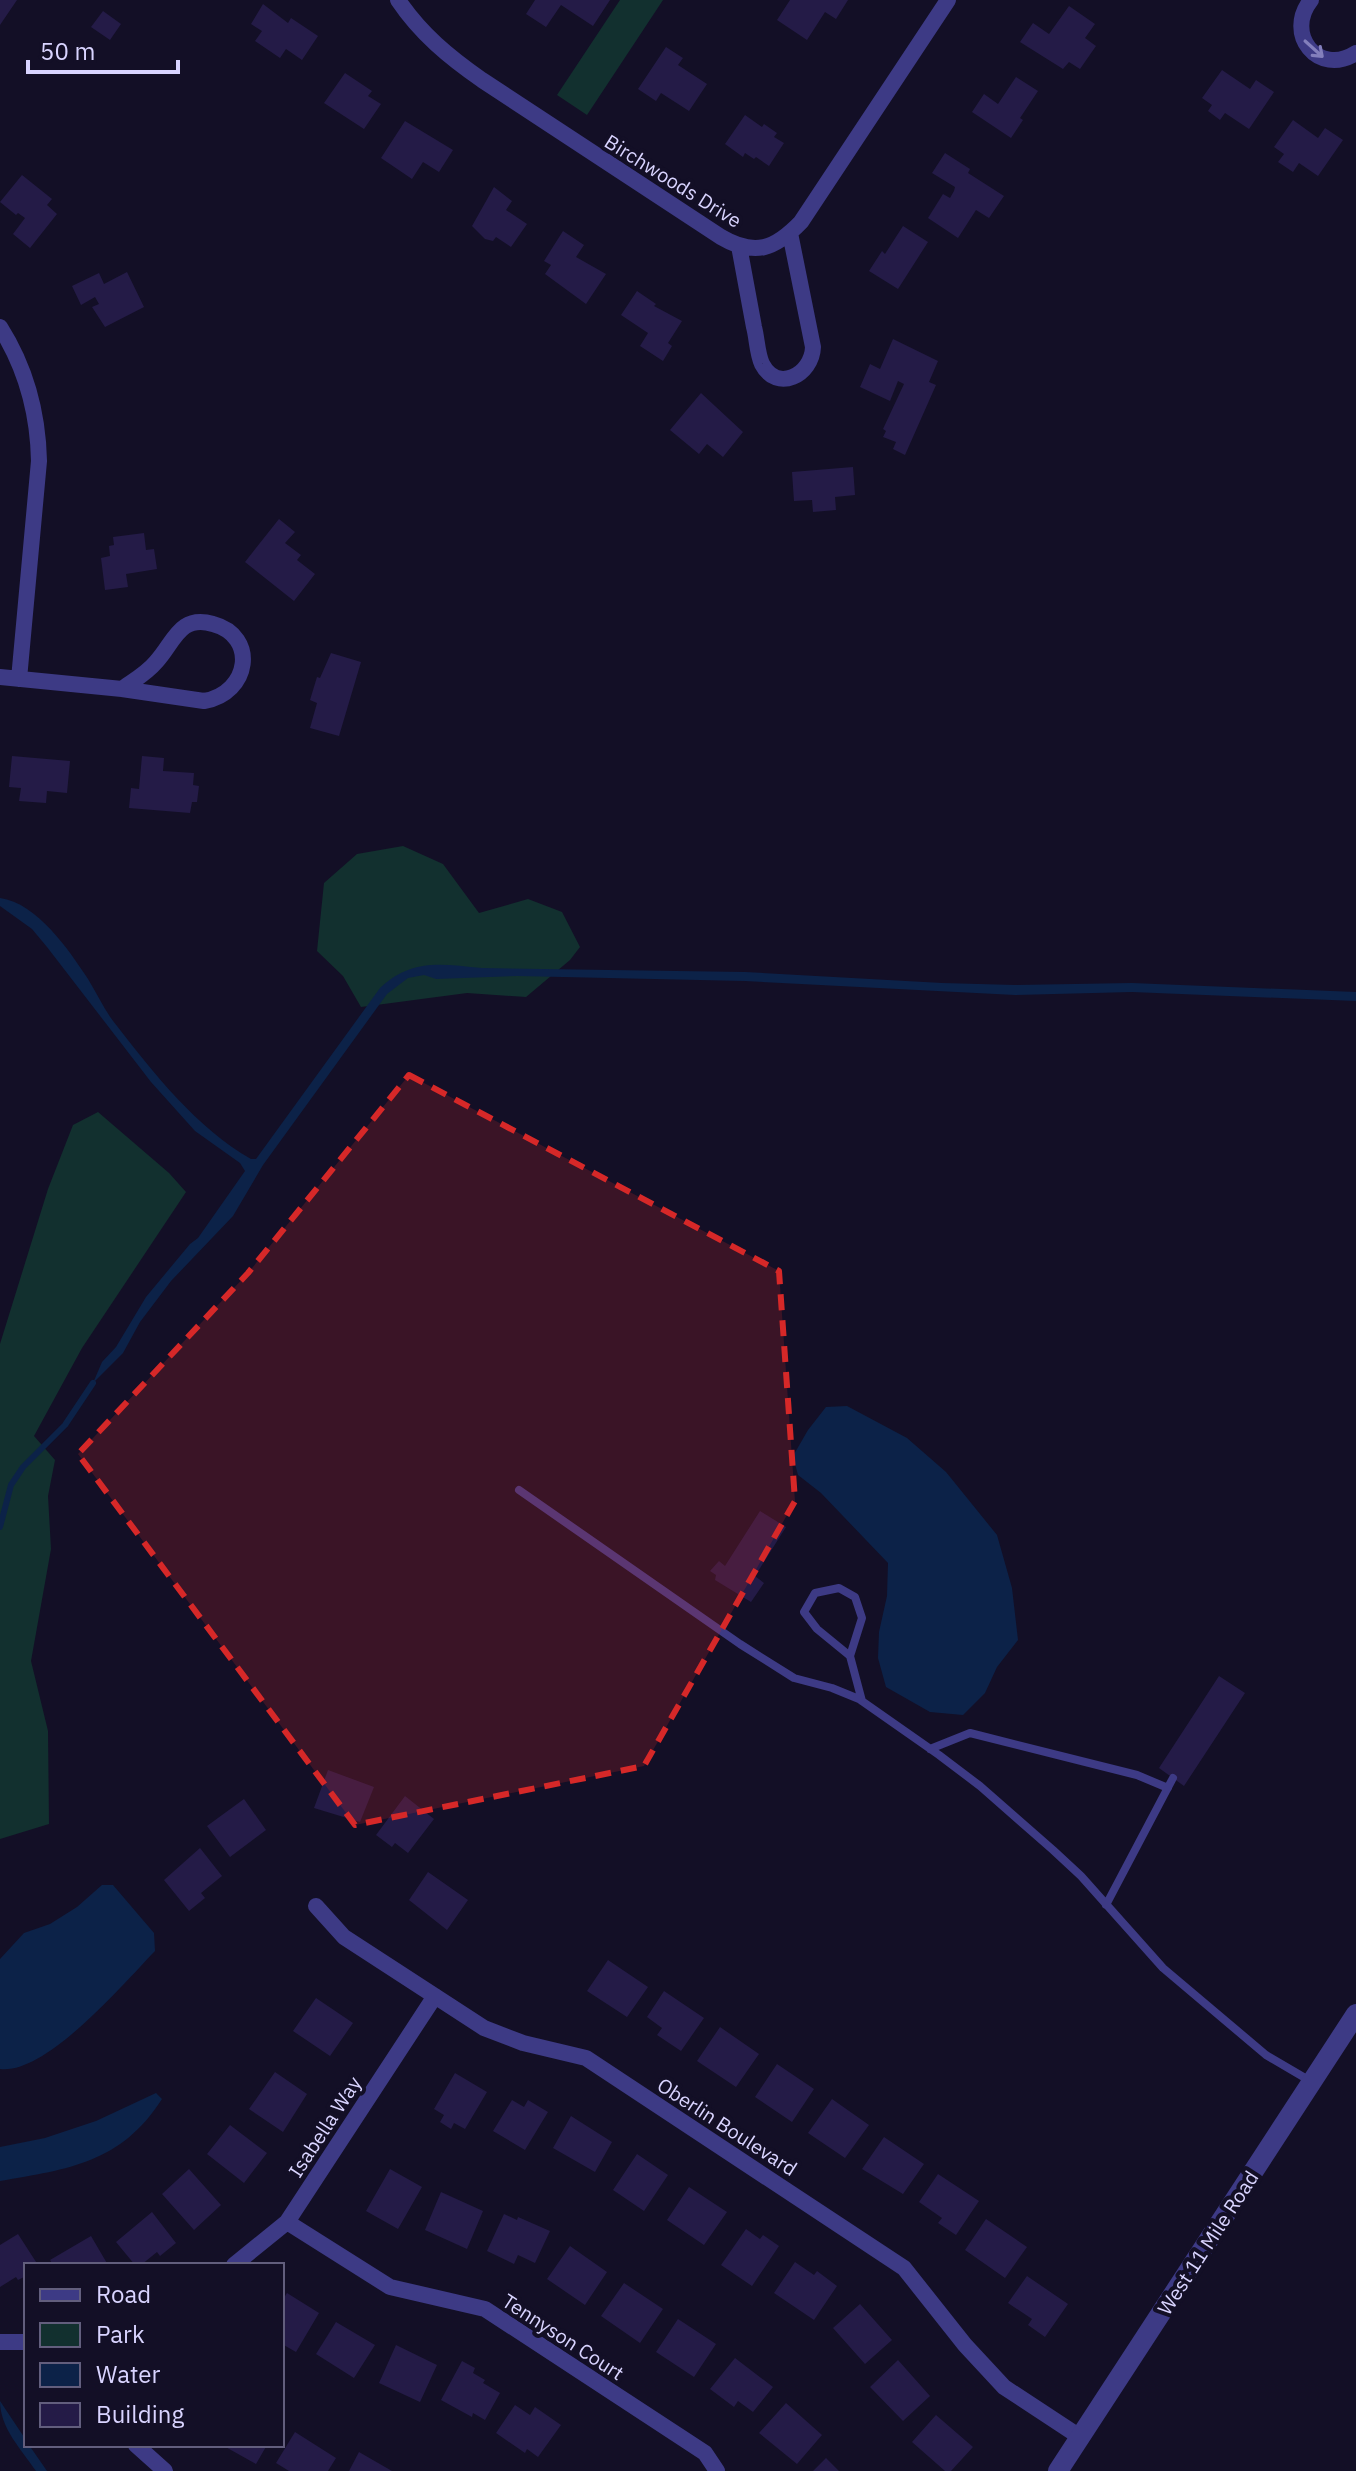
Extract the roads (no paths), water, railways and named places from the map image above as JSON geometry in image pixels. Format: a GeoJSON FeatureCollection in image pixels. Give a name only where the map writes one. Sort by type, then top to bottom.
{"type":"FeatureCollection","features":[{"type":"Feature","properties":{"kind":"street","name":"Birchwoods Drive"},"geometry":{"type":"LineString","coordinates":[[398,0],[424,34],[451,58],[557,131],[739,246],[757,249],[768,247],[790,233],[818,196],[948,0]]}},
{"type":"Feature","properties":{"kind":"street"},"geometry":{"type":"LineString","coordinates":[[1311,0],[1305,8],[1300,27],[1307,46],[1322,58],[1355,58]]}},
{"type":"Feature","properties":{"kind":"street"},"geometry":{"type":"LineString","coordinates":[[739,246],[761,361],[775,375],[792,378],[805,371],[811,362],[813,347],[790,233]]}},
{"type":"Feature","properties":{"kind":"street"},"geometry":{"type":"LineString","coordinates":[[0,327],[18,358],[27,382],[39,433],[19,679]]}},
{"type":"Feature","properties":{"kind":"street"},"geometry":{"type":"LineString","coordinates":[[0,677],[204,701],[216,699],[236,684],[243,658],[239,645],[231,633],[221,626],[208,622],[194,623],[182,628],[157,661],[122,689]]}},
{"type":"Feature","properties":{"kind":"street","name":"Oberlin Boulevard"},"geometry":{"type":"LineString","coordinates":[[316,1906],[344,1937],[484,2028],[523,2043],[586,2058],[904,2268],[965,2345],[1004,2387],[1080,2437]]}},
{"type":"Feature","properties":{"kind":"street","name":"Isabella Way"},"geometry":{"type":"LineString","coordinates":[[236,2263],[287,2222],[435,1996]]}},
{"type":"Feature","properties":{"kind":"street","name":"West 11 Mile Road"},"geometry":{"type":"LineString","coordinates":[[1058,2471],[1356,2014]]}},
{"type":"Feature","properties":{"kind":"street","name":"Tennyson Court"},"geometry":{"type":"LineString","coordinates":[[287,2222],[390,2287],[485,2309],[705,2453],[717,2471]]}},
{"type":"Feature","properties":{"kind":"street"},"geometry":{"type":"LineString","coordinates":[[0,2342],[24,2342]]}},
{"type":"Feature","properties":{"kind":"street"},"geometry":{"type":"LineString","coordinates":[[138,2447],[165,2471]]}},
{"type":"Feature","properties":{"kind":"lane"},"geometry":{"type":"LineString","coordinates":[[519,1490],[701,1619],[794,1678],[832,1688],[863,1702],[980,1786],[1053,1850],[1163,1968],[1266,2055],[1313,2083]]}},
{"type":"Feature","properties":{"kind":"lane"},"geometry":{"type":"LineString","coordinates":[[850,1656],[817,1629],[804,1612],[815,1593],[839,1588],[855,1597],[862,1618],[850,1656],[863,1702]]}},
{"type":"Feature","properties":{"kind":"lane"},"geometry":{"type":"LineString","coordinates":[[930,1749],[970,1733],[1137,1775],[1168,1788]]}},
{"type":"Feature","properties":{"kind":"lane"},"geometry":{"type":"LineString","coordinates":[[1106,1905],[1173,1778]]}},
{"type":"Feature","properties":{"kind":"water"},"geometry":{"type":"Polygon","coordinates":[[[0,898],[27,909],[51,930],[80,967],[113,1021],[162,1081],[213,1132],[251,1159],[256,1159],[380,988],[404,972],[428,965],[745,972],[1015,985],[1132,983],[1356,992],[1356,1001],[1132,992],[1015,995],[745,981],[517,976],[436,979],[424,975],[408,978],[387,994],[263,1165],[233,1216],[171,1281],[140,1322],[123,1353],[93,1383],[102,1362],[116,1347],[146,1297],[198,1238],[245,1171],[240,1163],[195,1131],[151,1082],[47,947],[32,929],[0,906],[0,898]]]}},
{"type":"Feature","properties":{"kind":"water"},"geometry":{"type":"Polygon","coordinates":[[[847,1406],[907,1438],[946,1472],[997,1535],[1012,1588],[1018,1640],[997,1667],[985,1693],[963,1715],[930,1712],[886,1687],[878,1658],[879,1632],[887,1596],[888,1563],[821,1493],[798,1475],[793,1456],[808,1430],[826,1407],[847,1406]]]}},
{"type":"Feature","properties":{"kind":"water"},"geometry":{"type":"Polygon","coordinates":[[[102,1885],[113,1885],[154,1933],[155,1951],[61,2043],[19,2067],[0,2069],[0,1959],[24,1933],[50,1924],[77,1907],[102,1885]]]}},
{"type":"Feature","properties":{"kind":"water"},"geometry":{"type":"Polygon","coordinates":[[[156,2093],[162,2099],[146,2120],[111,2150],[71,2167],[0,2181],[0,2147],[45,2138],[96,2121],[156,2093]]]}},
{"type":"Feature","properties":{"kind":"water"},"geometry":{"type":"Polygon","coordinates":[[[0,2401],[24,2437],[24,2447],[30,2447],[47,2471],[36,2471],[7,2429],[0,2401]]]}},
{"type":"Feature","properties":{"kind":"waterway"},"geometry":{"type":"LineString","coordinates":[[0,1527],[11,1485],[23,1467],[65,1425],[93,1383]]}}]}
